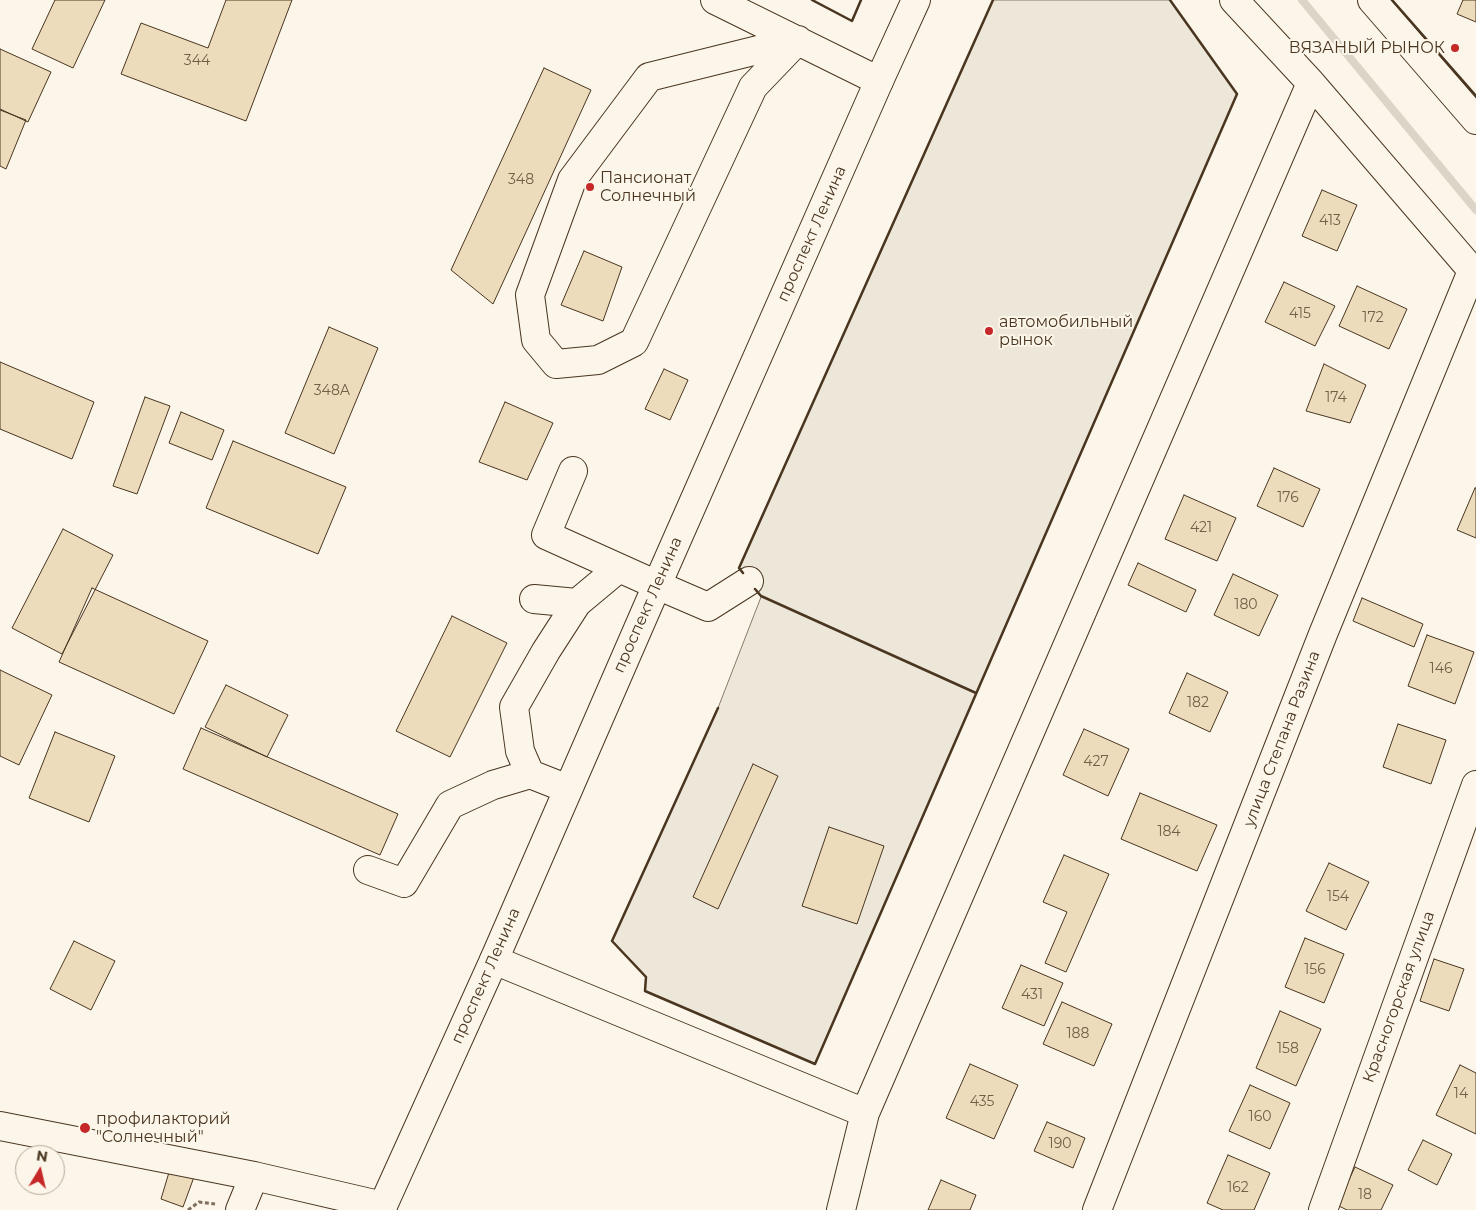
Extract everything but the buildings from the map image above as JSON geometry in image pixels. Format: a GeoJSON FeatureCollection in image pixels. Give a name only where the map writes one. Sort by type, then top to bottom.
{"type":"FeatureCollection","features":[{"type":"Feature","properties":{"kind":"street"},"geometry":{"type":"LineString","coordinates":[[715,0],[879,81]]}},
{"type":"Feature","properties":{"kind":"street","name":"проспект Ленина"},"geometry":{"type":"LineString","coordinates":[[382,1208],[494,960],[657,585],[916,0]]}},
{"type":"Feature","properties":{"kind":"street"},"geometry":{"type":"LineString","coordinates":[[1234,0],[1312,83],[1474,273]]}},
{"type":"Feature","properties":{"kind":"street"},"geometry":{"type":"LineString","coordinates":[[1372,0],[1476,120]]}},
{"type":"Feature","properties":{"kind":"street"},"geometry":{"type":"LineString","coordinates":[[798,40],[753,87],[634,342],[598,360],[556,364],[536,340],[530,295],[572,180],[649,77],[798,40]]}},
{"type":"Feature","properties":{"kind":"street"},"geometry":{"type":"LineString","coordinates":[[841,1210],[865,1113],[1312,83]]}},
{"type":"Feature","properties":{"kind":"street","name":"улица Степана Разина"},"geometry":{"type":"LineString","coordinates":[[1097,1210],[1319,643],[1474,273]]}},
{"type":"Feature","properties":{"kind":"street"},"geometry":{"type":"LineString","coordinates":[[573,471],[546,535],[708,607],[749,581]]}},
{"type":"Feature","properties":{"kind":"street"},"geometry":{"type":"LineString","coordinates":[[530,774],[520,751],[514,708],[546,650],[577,603],[619,568]]}},
{"type":"Feature","properties":{"kind":"street"},"geometry":{"type":"LineString","coordinates":[[534,599],[577,603]]}},
{"type":"Feature","properties":{"kind":"street"},"geometry":{"type":"LineString","coordinates":[[368,870],[404,883],[450,805],[492,785],[530,774],[568,790]]}},
{"type":"Feature","properties":{"kind":"street","name":"Красногорская улица"},"geometry":{"type":"LineString","coordinates":[[1323,1210],[1476,785]]}},
{"type":"Feature","properties":{"kind":"street"},"geometry":{"type":"LineString","coordinates":[[494,960],[865,1113]]}},
{"type":"Feature","properties":{"kind":"street"},"geometry":{"type":"LineString","coordinates":[[0,1126],[254,1176],[382,1208]]}},
{"type":"Feature","properties":{"kind":"street"},"geometry":{"type":"LineString","coordinates":[[240,1210],[254,1176]]}},
{"type":"Feature","properties":{"kind":"shaded area","name":"автомобильный рынок"},"geometry":{"type":"Polygon","coordinates":[[[993,0],[1170,0],[1237,94],[815,1064],[645,991],[646,976],[612,941],[718,708],[761,597],[739,568],[993,0]]]}},
{"type":"Feature","properties":{"kind":"waterway"},"geometry":{"type":"LineString","coordinates":[[1302,0],[1476,210]]}},
{"type":"Feature","properties":{"kind":"wall"},"geometry":{"type":"LineString","coordinates":[[812,0],[852,21],[861,0]]}},
{"type":"Feature","properties":{"kind":"wall"},"geometry":{"type":"LineString","coordinates":[[743,573],[739,568],[993,0]]}},
{"type":"Feature","properties":{"kind":"wall"},"geometry":{"type":"LineString","coordinates":[[718,708],[612,941],[646,977],[645,991],[815,1064],[1237,94],[1170,0]]}},
{"type":"Feature","properties":{"kind":"wall"},"geometry":{"type":"LineString","coordinates":[[1392,0],[1476,96]]}},
{"type":"Feature","properties":{"kind":"wall"},"geometry":{"type":"LineString","coordinates":[[755,589],[761,596],[976,693]]}},
{"type":"Feature","properties":{"kind":"place","name":"ВЯЗАНЫЙ РЫНОК"},"geometry":{"type":"Point","coordinates":[1455,48]}},
{"type":"Feature","properties":{"kind":"place","name":"Пансионат Солнечный"},"geometry":{"type":"Point","coordinates":[590,187]}},
{"type":"Feature","properties":{"kind":"place","name":"автомобильный рынок"},"geometry":{"type":"Point","coordinates":[989,331]}},
{"type":"Feature","properties":{"kind":"place","name":"профилакторий \"Солнечный\""},"geometry":{"type":"Point","coordinates":[85,1128]}}]}
